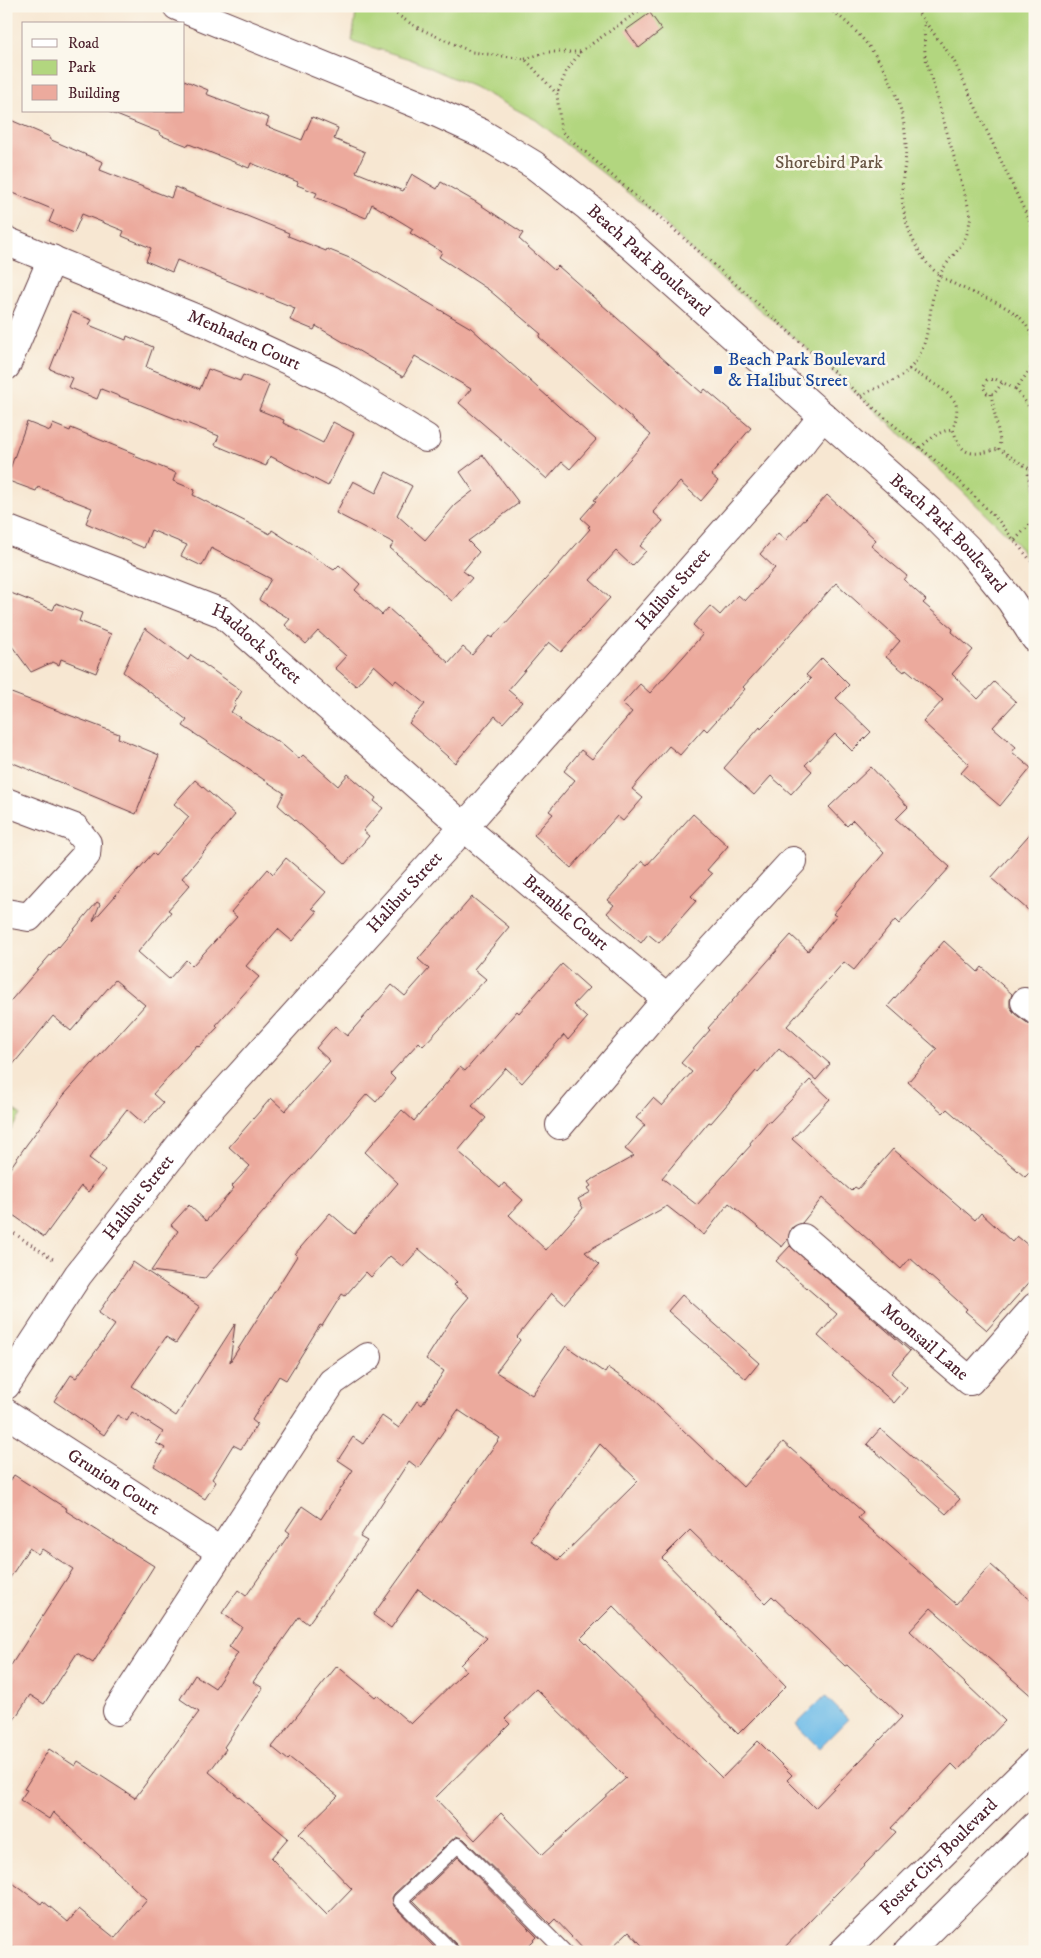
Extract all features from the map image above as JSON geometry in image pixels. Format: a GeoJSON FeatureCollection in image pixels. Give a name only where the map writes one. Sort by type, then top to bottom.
{"type":"FeatureCollection","features":[{"type":"Feature","properties":{"kind":"street","name":"Beach Park Boulevard"},"geometry":{"type":"LineString","coordinates":[[176,6],[420,105],[480,133],[534,165],[588,207],[926,508],[971,552],[1010,601],[1035,638]]}},
{"type":"Feature","properties":{"kind":"street","name":"Menhaden Court"},"geometry":{"type":"LineString","coordinates":[[6,241],[207,323],[331,380],[426,438]]}},
{"type":"Feature","properties":{"kind":"street"},"geometry":{"type":"LineString","coordinates":[[6,366],[52,259]]}},
{"type":"Feature","properties":{"kind":"street","name":"Halibut Street"},"geometry":{"type":"LineString","coordinates":[[6,1385],[78,1275],[198,1122],[464,827],[795,451],[823,416]]}},
{"type":"Feature","properties":{"kind":"street","name":"Haddock Street"},"geometry":{"type":"LineString","coordinates":[[6,529],[222,613],[464,827]]}},
{"type":"Feature","properties":{"kind":"street"},"geometry":{"type":"LineString","coordinates":[[6,802],[75,828],[87,843],[86,855],[29,917],[6,913]]}},
{"type":"Feature","properties":{"kind":"street","name":"Bramble Court"},"geometry":{"type":"LineString","coordinates":[[464,827],[667,999]]}},
{"type":"Feature","properties":{"kind":"street"},"geometry":{"type":"LineString","coordinates":[[560,1125],[667,999],[793,861]]}},
{"type":"Feature","properties":{"kind":"street","name":"Moonsail Lane"},"geometry":{"type":"LineString","coordinates":[[804,1238],[970,1381],[1035,1306]]}},
{"type":"Feature","properties":{"kind":"street"},"geometry":{"type":"LineString","coordinates":[[117,1711],[332,1382],[368,1357]]}},
{"type":"Feature","properties":{"kind":"street","name":"Grunion Court"},"geometry":{"type":"LineString","coordinates":[[6,1413],[220,1551]]}},
{"type":"Feature","properties":{"kind":"street","name":"Foster City Boulevard"},"geometry":{"type":"LineString","coordinates":[[843,1952],[1035,1762]]}},
{"type":"Feature","properties":{"kind":"street"},"geometry":{"type":"LineString","coordinates":[[908,1952],[1035,1826]]}},
{"type":"Feature","properties":{"kind":"lane"},"geometry":{"type":"LineString","coordinates":[[452,1952],[400,1900],[458,1845],[565,1952]]}},
{"type":"Feature","properties":{"kind":"path"},"geometry":{"type":"LineString","coordinates":[[384,6],[416,28],[472,52],[525,59],[548,52],[580,52]]}},
{"type":"Feature","properties":{"kind":"path"},"geometry":{"type":"LineString","coordinates":[[646,6],[580,52],[566,72],[557,94],[561,131],[958,480],[992,513],[1035,566]]}},
{"type":"Feature","properties":{"kind":"path"},"geometry":{"type":"LineString","coordinates":[[825,6],[840,16],[874,51],[892,86],[904,127],[906,150],[902,192],[905,221],[925,260],[940,274],[1019,316],[1035,340]]}},
{"type":"Feature","properties":{"kind":"path"},"geometry":{"type":"LineString","coordinates":[[913,6],[953,59],[1035,234]]}},
{"type":"Feature","properties":{"kind":"path"},"geometry":{"type":"LineString","coordinates":[[861,396],[872,389],[889,383],[909,369],[919,357],[927,337],[932,293],[940,274],[962,244],[967,234],[971,216],[924,56],[924,21]]}},
{"type":"Feature","properties":{"kind":"path"},"geometry":{"type":"LineString","coordinates":[[525,59],[557,94]]}},
{"type":"Feature","properties":{"kind":"path"},"geometry":{"type":"LineString","coordinates":[[1016,389],[1031,368],[1035,366]]}},
{"type":"Feature","properties":{"kind":"path"},"geometry":{"type":"LineString","coordinates":[[909,369],[948,394],[955,402],[956,411],[953,429],[958,443],[966,452],[976,454],[999,449],[1031,470]]}},
{"type":"Feature","properties":{"kind":"path"},"geometry":{"type":"LineString","coordinates":[[991,394],[987,393],[982,387],[987,380],[995,379],[1016,389],[1035,415]]}},
{"type":"Feature","properties":{"kind":"path"},"geometry":{"type":"LineString","coordinates":[[991,394],[994,394],[1002,383]]}},
{"type":"Feature","properties":{"kind":"path"},"geometry":{"type":"LineString","coordinates":[[991,394],[1000,441],[999,449]]}},
{"type":"Feature","properties":{"kind":"path"},"geometry":{"type":"LineString","coordinates":[[920,448],[933,436],[945,430],[953,429]]}},
{"type":"Feature","properties":{"kind":"path"},"geometry":{"type":"LineString","coordinates":[[1035,467],[1028,473],[1035,510]]}},
{"type":"Feature","properties":{"kind":"path"},"geometry":{"type":"LineString","coordinates":[[1015,540],[1035,519]]}},
{"type":"Feature","properties":{"kind":"path"},"geometry":{"type":"LineString","coordinates":[[6,1228],[78,1275]]}},
{"type":"Feature","properties":{"kind":"green space","name":"Shorebird Park"},"geometry":{"type":"Polygon","coordinates":[[[357,6],[1035,6],[1035,240],[1033,238],[1035,243],[1035,573],[1017,544],[937,467],[802,344],[718,276],[656,215],[536,120],[474,87],[410,59],[352,41],[357,6]]]}},
{"type":"Feature","properties":{"kind":"green space"},"geometry":{"type":"Polygon","coordinates":[[[6,1103],[21,1115],[6,1137],[6,1103]]]}},
{"type":"Feature","properties":{"kind":"water"},"geometry":{"type":"Polygon","coordinates":[[[825,1696],[848,1719],[819,1748],[796,1725],[825,1696]]]}},
{"type":"Feature","properties":{"kind":"building"},"geometry":{"type":"Polygon","coordinates":[[[650,13],[662,30],[639,48],[626,30],[650,13]]]}},
{"type":"Feature","properties":{"kind":"building"},"geometry":{"type":"Polygon","coordinates":[[[185,80],[208,90],[206,94],[269,118],[266,126],[302,140],[312,117],[338,128],[334,139],[365,152],[356,172],[403,191],[412,174],[437,189],[441,182],[476,202],[523,233],[519,239],[554,270],[558,266],[702,393],[705,389],[751,428],[711,475],[718,481],[701,501],[680,482],[653,512],[663,521],[640,546],[646,551],[632,566],[616,551],[590,580],[610,598],[561,652],[549,642],[508,690],[522,702],[503,723],[495,716],[455,763],[409,723],[425,704],[396,680],[394,683],[374,665],[356,686],[335,668],[346,656],[318,631],[306,644],[285,625],[290,619],[259,600],[271,579],[211,548],[202,566],[181,556],[187,545],[151,530],[144,548],[86,523],[92,508],[38,487],[36,491],[6,480],[27,422],[50,431],[53,424],[70,431],[71,428],[135,454],[134,456],[176,473],[173,481],[195,490],[193,495],[270,534],[272,530],[334,570],[339,565],[360,584],[355,590],[382,615],[388,608],[449,663],[463,647],[472,655],[489,636],[492,638],[537,589],[590,529],[588,527],[590,526],[581,518],[596,501],[594,500],[651,435],[539,337],[541,334],[489,290],[439,257],[442,252],[410,233],[413,229],[372,204],[366,218],[315,197],[317,193],[297,185],[298,182],[251,163],[249,168],[189,144],[188,146],[160,135],[161,133],[109,112],[185,112],[185,80]]]}},
{"type":"Feature","properties":{"kind":"building"},"geometry":{"type":"Polygon","coordinates":[[[6,118],[103,162],[100,170],[171,198],[175,187],[289,233],[288,236],[357,261],[471,328],[596,440],[570,469],[562,462],[547,479],[459,403],[471,389],[415,356],[403,377],[316,326],[314,330],[290,320],[295,308],[177,260],[172,272],[146,261],[151,248],[122,236],[124,231],[82,214],[74,233],[49,222],[54,210],[6,190],[6,118]]]}},
{"type":"Feature","properties":{"kind":"building"},"geometry":{"type":"Polygon","coordinates":[[[72,312],[92,320],[89,325],[126,340],[127,336],[153,347],[146,367],[200,389],[208,369],[240,381],[243,375],[269,385],[259,410],[284,420],[283,423],[323,443],[333,422],[354,433],[328,486],[270,456],[266,466],[215,445],[219,436],[101,389],[97,399],[68,387],[72,378],[50,369],[72,312]]]}},
{"type":"Feature","properties":{"kind":"building"},"geometry":{"type":"Polygon","coordinates":[[[483,455],[519,503],[468,541],[479,552],[463,571],[472,578],[452,601],[390,548],[394,543],[336,513],[353,481],[376,493],[386,472],[412,486],[397,515],[425,540],[455,505],[473,491],[460,472],[483,455]]]}},
{"type":"Feature","properties":{"kind":"building"},"geometry":{"type":"Polygon","coordinates":[[[827,495],[876,540],[871,546],[907,576],[904,580],[926,600],[923,603],[953,629],[952,632],[973,650],[952,674],[978,699],[994,682],[1016,702],[993,727],[1016,747],[1012,752],[1031,768],[1000,806],[961,773],[969,764],[923,722],[943,700],[906,669],[904,672],[886,657],[900,641],[836,583],[743,687],[745,689],[707,731],[704,728],[680,755],[669,746],[632,789],[643,798],[623,821],[617,816],[571,868],[534,835],[553,814],[549,811],[575,780],[564,771],[581,750],[592,759],[632,712],[622,704],[640,684],[650,693],[683,657],[703,634],[693,625],[710,606],[720,615],[738,595],[745,601],[775,568],[760,554],[778,533],[786,540],[827,495]]]}},
{"type":"Feature","properties":{"kind":"building"},"geometry":{"type":"Polygon","coordinates":[[[6,591],[53,610],[56,603],[82,613],[79,621],[111,634],[96,673],[61,659],[59,665],[53,662],[31,672],[6,638],[6,591]]]}},
{"type":"Feature","properties":{"kind":"building"},"geometry":{"type":"Polygon","coordinates":[[[145,628],[188,660],[191,655],[242,691],[231,712],[277,740],[299,759],[303,755],[338,786],[348,774],[376,798],[374,801],[383,808],[363,831],[369,836],[345,864],[278,805],[284,793],[183,726],[187,720],[123,672],[145,628]]]}},
{"type":"Feature","properties":{"kind":"building"},"geometry":{"type":"Polygon","coordinates":[[[822,658],[849,685],[836,698],[871,732],[852,751],[835,734],[805,765],[812,771],[791,794],[771,776],[754,795],[724,768],[760,727],[761,729],[811,679],[806,675],[822,658]]]}},
{"type":"Feature","properties":{"kind":"building"},"geometry":{"type":"Polygon","coordinates":[[[6,691],[119,734],[118,738],[159,755],[136,814],[6,760],[6,691]]]}},
{"type":"Feature","properties":{"kind":"building"},"geometry":{"type":"Polygon","coordinates":[[[871,767],[908,807],[896,819],[950,867],[899,924],[895,920],[854,970],[844,962],[787,1026],[830,1064],[816,1080],[779,1048],[758,1072],[756,1071],[711,1123],[709,1122],[662,1178],[697,1205],[751,1145],[750,1143],[768,1121],[770,1122],[810,1080],[830,1099],[792,1139],[851,1191],[855,1187],[858,1189],[893,1149],[975,1220],[981,1213],[1012,1242],[1017,1236],[1035,1251],[1035,1276],[987,1330],[965,1311],[967,1309],[910,1258],[901,1269],[822,1198],[802,1223],[791,1228],[788,1239],[782,1247],[729,1203],[704,1235],[667,1206],[585,1252],[599,1265],[564,1304],[552,1293],[517,1337],[520,1340],[496,1372],[532,1395],[566,1346],[605,1373],[608,1368],[641,1390],[743,1487],[783,1442],[863,1512],[858,1518],[956,1604],[991,1565],[1035,1604],[1035,1699],[931,1608],[910,1631],[1005,1721],[958,1770],[952,1764],[891,1828],[896,1832],[780,1952],[648,1952],[629,1931],[607,1952],[586,1952],[555,1919],[550,1924],[464,1839],[456,1836],[392,1898],[394,1906],[439,1952],[19,1952],[6,1941],[6,1878],[41,1904],[43,1901],[68,1922],[79,1909],[115,1938],[147,1900],[53,1812],[49,1819],[20,1800],[27,1790],[24,1789],[49,1749],[75,1766],[78,1761],[135,1798],[199,1712],[180,1699],[195,1675],[215,1688],[238,1653],[229,1647],[242,1627],[222,1613],[238,1590],[246,1596],[290,1533],[286,1530],[302,1506],[321,1519],[353,1470],[338,1460],[353,1437],[363,1444],[382,1416],[399,1428],[417,1401],[422,1405],[444,1371],[426,1359],[454,1315],[469,1297],[454,1285],[457,1282],[419,1249],[403,1267],[390,1256],[371,1277],[366,1272],[345,1296],[342,1294],[322,1326],[320,1325],[286,1380],[279,1376],[252,1420],[257,1424],[241,1449],[233,1445],[212,1479],[216,1482],[205,1499],[154,1466],[165,1448],[156,1443],[163,1432],[132,1412],[127,1421],[117,1415],[104,1435],[54,1401],[71,1375],[76,1378],[115,1325],[98,1313],[133,1262],[200,1307],[176,1343],[166,1337],[132,1386],[176,1416],[235,1324],[230,1362],[297,1256],[295,1254],[330,1213],[354,1234],[398,1183],[365,1152],[402,1110],[414,1121],[460,1067],[465,1071],[517,1011],[519,1013],[562,964],[589,988],[573,1005],[587,1018],[568,1040],[564,1035],[522,1083],[506,1068],[472,1106],[486,1118],[458,1151],[500,1188],[504,1183],[523,1200],[509,1215],[546,1250],[583,1208],[578,1199],[591,1192],[588,1188],[591,1186],[588,1182],[634,1156],[625,1149],[645,1125],[636,1118],[653,1098],[662,1106],[692,1072],[681,1063],[710,1030],[708,1028],[791,935],[808,951],[836,916],[833,914],[884,853],[853,820],[847,826],[829,807],[871,767]],[[458,1410],[418,1468],[409,1461],[360,1537],[367,1541],[308,1624],[299,1617],[253,1682],[263,1688],[224,1747],[226,1749],[209,1772],[288,1838],[271,1858],[327,1915],[352,1889],[299,1834],[338,1796],[290,1758],[288,1760],[272,1747],[337,1666],[375,1697],[377,1695],[411,1724],[466,1670],[460,1665],[487,1638],[418,1589],[391,1628],[373,1615],[500,1438],[458,1410]],[[600,1444],[530,1540],[558,1560],[638,1481],[600,1444]],[[690,1530],[662,1558],[786,1686],[738,1734],[613,1606],[581,1638],[722,1778],[758,1741],[792,1775],[787,1780],[815,1808],[902,1717],[847,1665],[845,1666],[772,1596],[765,1603],[690,1530]],[[536,1689],[505,1719],[510,1724],[435,1798],[475,1840],[501,1813],[542,1855],[626,1778],[536,1689]]]}},
{"type":"Feature","properties":{"kind":"building"},"geometry":{"type":"Polygon","coordinates":[[[195,780],[235,815],[182,878],[190,885],[168,910],[171,912],[138,952],[169,979],[186,960],[192,966],[237,917],[231,912],[268,869],[273,874],[286,858],[326,892],[312,908],[317,912],[292,941],[278,929],[246,966],[259,977],[216,1025],[218,1027],[199,1047],[197,1045],[153,1094],[163,1103],[144,1124],[127,1109],[89,1158],[105,1170],[88,1192],[81,1186],[44,1237],[6,1210],[6,1174],[64,1095],[145,1005],[115,980],[71,1031],[53,1016],[6,1073],[6,1006],[97,902],[100,904],[93,921],[153,853],[156,856],[189,817],[174,804],[195,780]]]}},
{"type":"Feature","properties":{"kind":"building"},"geometry":{"type":"Polygon","coordinates":[[[693,814],[728,846],[707,870],[712,874],[691,896],[696,901],[659,943],[648,934],[641,943],[607,913],[614,905],[608,900],[642,861],[647,865],[693,814]]]}},
{"type":"Feature","properties":{"kind":"building"},"geometry":{"type":"Polygon","coordinates":[[[1035,828],[1035,916],[991,878],[1035,828]]]}},
{"type":"Feature","properties":{"kind":"building"},"geometry":{"type":"Polygon","coordinates":[[[472,897],[509,927],[474,969],[486,979],[423,1046],[419,1042],[390,1074],[395,1079],[376,1102],[367,1094],[205,1278],[151,1271],[178,1231],[171,1225],[189,1205],[206,1221],[234,1188],[232,1186],[250,1166],[229,1147],[271,1098],[285,1111],[330,1061],[316,1048],[335,1026],[347,1036],[392,985],[405,996],[429,969],[418,959],[472,897]]]}},
{"type":"Feature","properties":{"kind":"building"},"geometry":{"type":"Polygon","coordinates":[[[944,941],[978,972],[982,967],[1012,994],[1010,1007],[1015,1014],[1026,1022],[1035,1025],[1035,1167],[1025,1177],[947,1109],[943,1113],[908,1082],[937,1049],[888,1006],[944,941]]]}},
{"type":"Feature","properties":{"kind":"building"},"geometry":{"type":"Polygon","coordinates":[[[790,1246],[910,1351],[891,1373],[907,1388],[894,1403],[818,1336],[837,1314],[776,1261],[790,1246]]]}},
{"type":"Feature","properties":{"kind":"building"},"geometry":{"type":"Polygon","coordinates":[[[682,1295],[759,1363],[746,1379],[668,1311],[682,1295]]]}},
{"type":"Feature","properties":{"kind":"building"},"geometry":{"type":"Polygon","coordinates":[[[880,1429],[960,1499],[946,1514],[867,1444],[880,1429]]]}},
{"type":"Feature","properties":{"kind":"building"},"geometry":{"type":"Polygon","coordinates":[[[14,1475],[67,1509],[66,1511],[154,1566],[93,1663],[77,1653],[44,1704],[30,1695],[6,1732],[6,1673],[73,1569],[42,1549],[38,1554],[29,1548],[6,1584],[6,1488],[14,1475]]]}},
{"type":"Feature","properties":{"kind":"building"},"geometry":{"type":"Polygon","coordinates":[[[458,1857],[537,1937],[522,1952],[461,1952],[458,1946],[413,1900],[458,1857]]]}},
{"type":"Feature","properties":{"kind":"place","name":"Beach Park Boulevard & Halibut Street"},"geometry":{"type":"Point","coordinates":[718,370]}}]}
